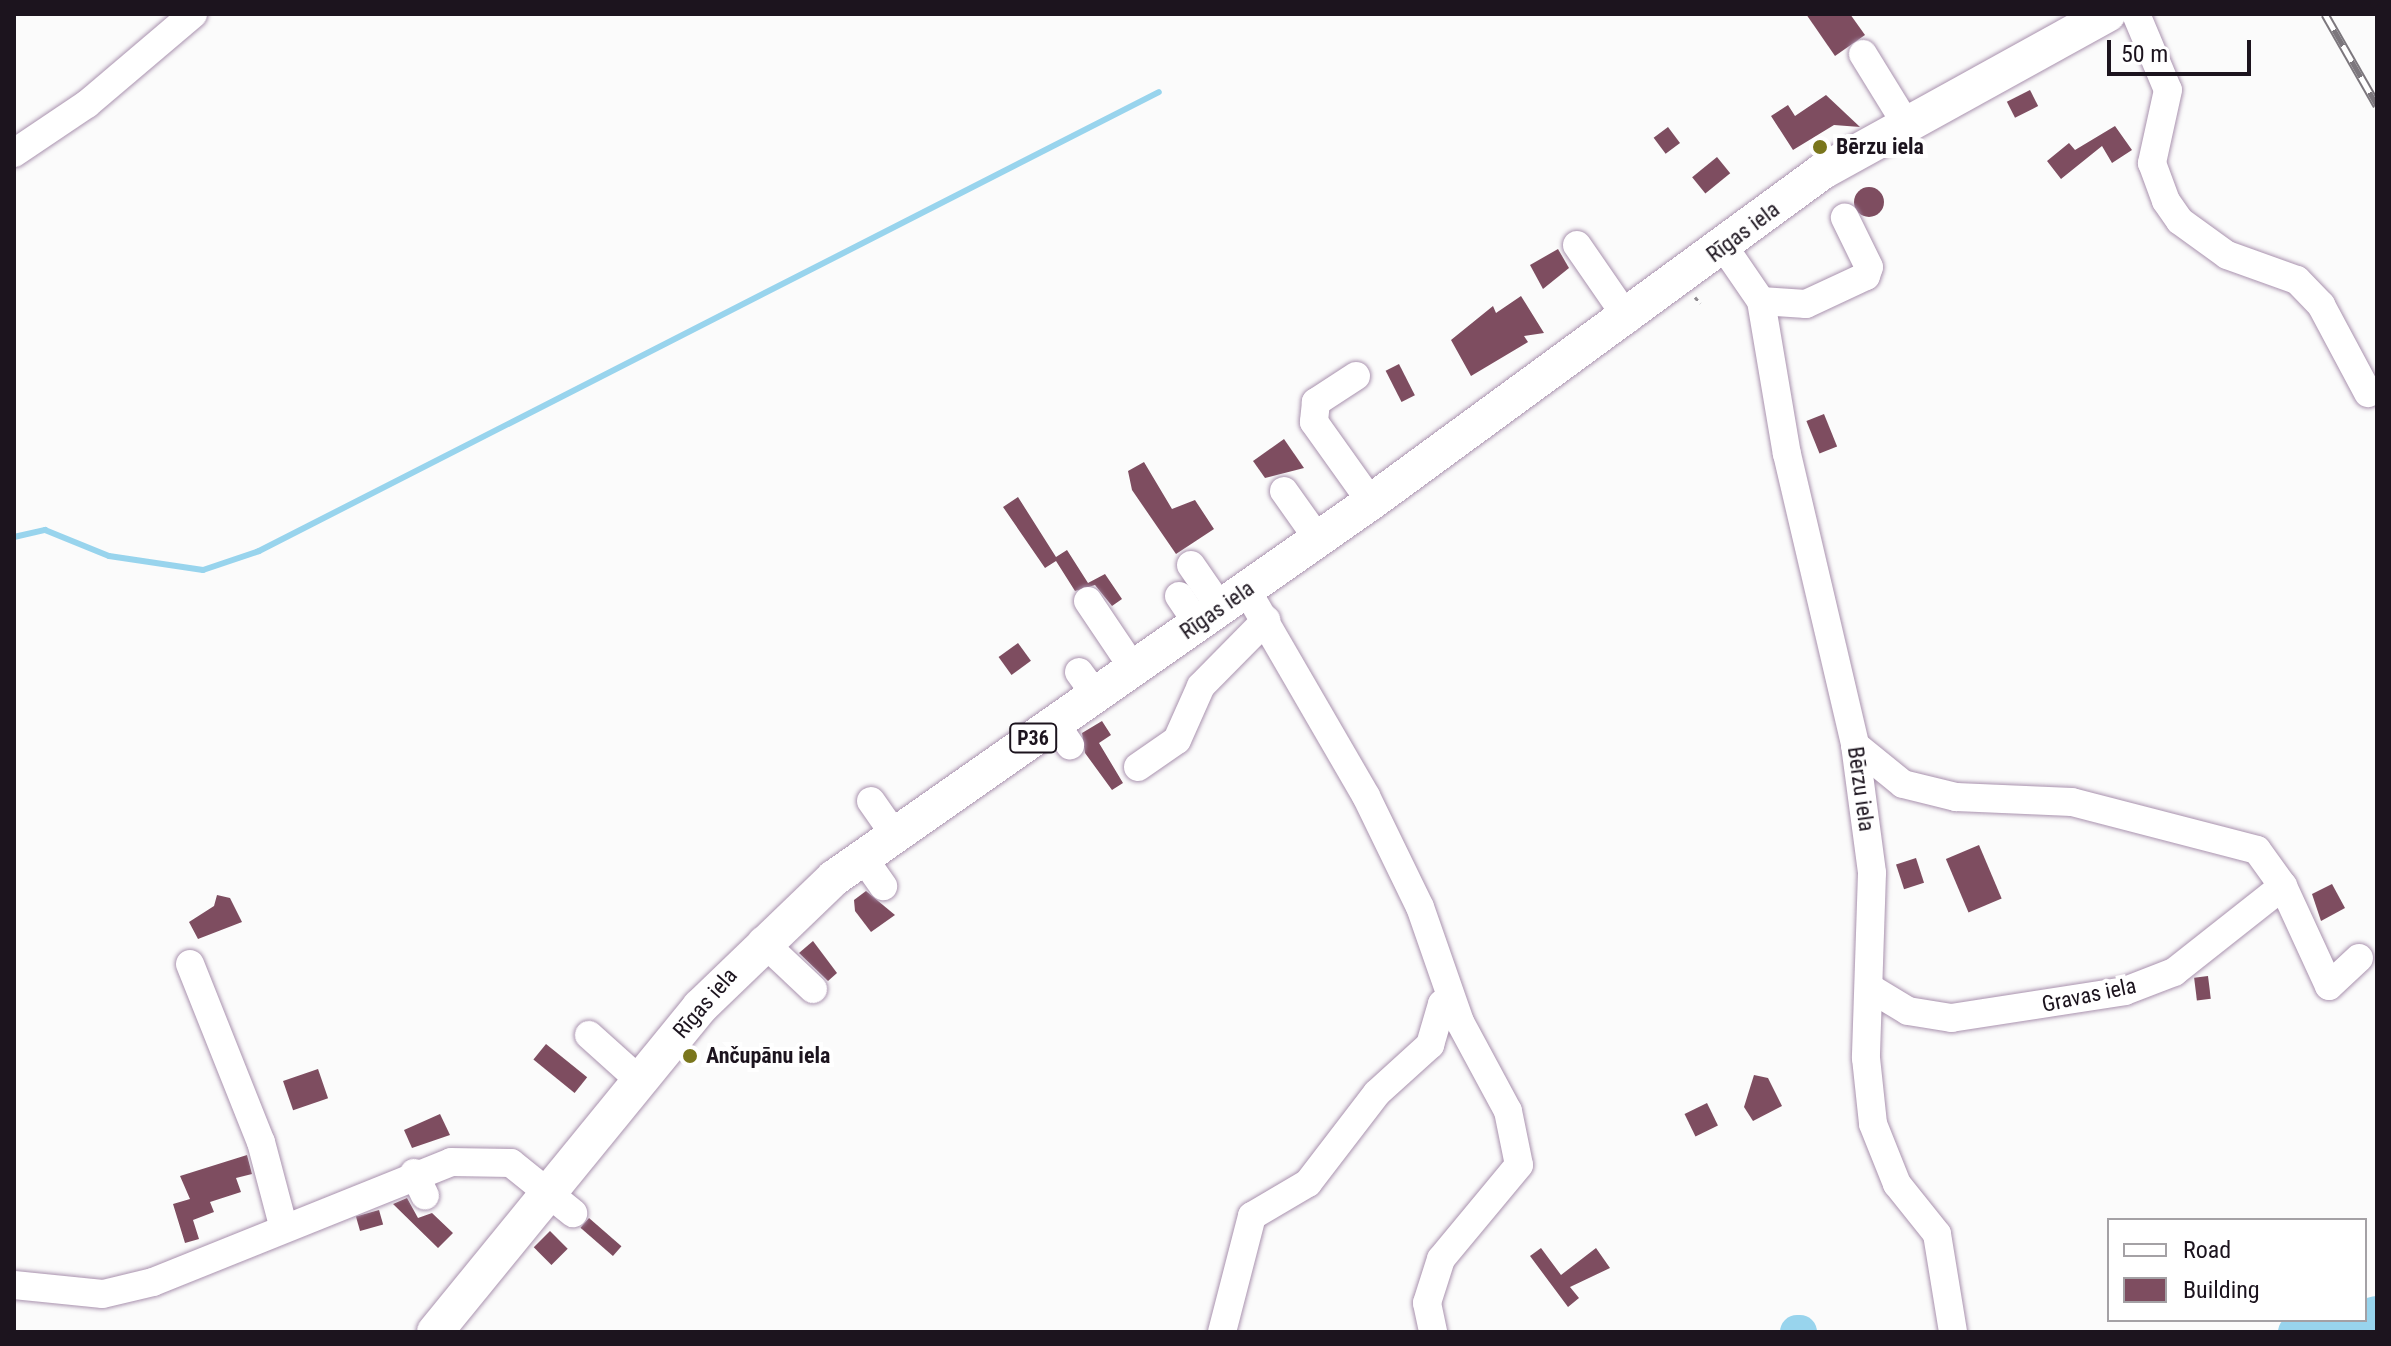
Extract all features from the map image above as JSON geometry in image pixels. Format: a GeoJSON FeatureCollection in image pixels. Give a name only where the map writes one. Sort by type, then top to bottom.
{"type":"FeatureCollection","features":[{"type":"Feature","properties":{"kind":"main road","name":"Rīgas iela"},"geometry":{"type":"LineString","coordinates":[[435,1332],[560,1202],[639,1080],[762,941],[862,856],[1063,734],[1088,683],[1133,668],[1210,604],[1318,539],[1371,502],[1455,428],[1628,319],[1823,171],[2107,14]]}},
{"type":"Feature","properties":{"kind":"street"},"geometry":{"type":"LineString","coordinates":[[14,153],[87,104],[193,14]]}},
{"type":"Feature","properties":{"kind":"street"},"geometry":{"type":"LineString","coordinates":[[2136,14],[2168,90],[2152,163],[2166,201],[2180,221],[2227,255],[2297,280],[2321,305],[2368,393]]}},
{"type":"Feature","properties":{"kind":"street"},"geometry":{"type":"LineString","coordinates":[[1863,54],[1906,124]]}},
{"type":"Feature","properties":{"kind":"street"},"geometry":{"type":"LineString","coordinates":[[1761,301],[1806,304],[1866,276],[1869,267],[1845,218]]}},
{"type":"Feature","properties":{"kind":"street"},"geometry":{"type":"LineString","coordinates":[[1577,245],[1628,319]]}},
{"type":"Feature","properties":{"kind":"street","name":"Bērzu iela"},"geometry":{"type":"LineString","coordinates":[[1724,247],[1761,301],[1787,454],[1855,745],[1872,873],[1866,1058],[1873,1124],[1897,1184],[1937,1234],[1953,1332]]}},
{"type":"Feature","properties":{"kind":"street"},"geometry":{"type":"LineString","coordinates":[[1356,376],[1316,402],[1314,422],[1371,502]]}},
{"type":"Feature","properties":{"kind":"street"},"geometry":{"type":"LineString","coordinates":[[1284,491],[1318,539]]}},
{"type":"Feature","properties":{"kind":"street"},"geometry":{"type":"LineString","coordinates":[[1191,565],[1210,604],[1266,620],[1366,796],[1420,907],[1451,997],[1508,1111],[1519,1165],[1510,1185],[1441,1259],[1427,1303],[1433,1332]]}},
{"type":"Feature","properties":{"kind":"street"},"geometry":{"type":"LineString","coordinates":[[1088,601],[1133,668]]}},
{"type":"Feature","properties":{"kind":"street"},"geometry":{"type":"LineString","coordinates":[[1138,767],[1177,740],[1201,686],[1266,620]]}},
{"type":"Feature","properties":{"kind":"street"},"geometry":{"type":"LineString","coordinates":[[1855,745],[1903,784],[1956,797],[2072,802],[2257,850],[2283,886],[2329,986],[2359,958]]}},
{"type":"Feature","properties":{"kind":"street"},"geometry":{"type":"LineString","coordinates":[[871,801],[894,834]]}},
{"type":"Feature","properties":{"kind":"street"},"geometry":{"type":"LineString","coordinates":[[862,856],[883,886]]}},
{"type":"Feature","properties":{"kind":"street","name":"Gravas iela"},"geometry":{"type":"LineString","coordinates":[[1870,988],[1908,1011],[1951,1018],[2125,991],[2174,972],[2283,886]]}},
{"type":"Feature","properties":{"kind":"street"},"geometry":{"type":"LineString","coordinates":[[762,941],[813,989]]}},
{"type":"Feature","properties":{"kind":"street"},"geometry":{"type":"LineString","coordinates":[[190,964],[261,1142],[283,1225]]}},
{"type":"Feature","properties":{"kind":"street"},"geometry":{"type":"LineString","coordinates":[[1222,1332],[1252,1216],[1308,1183],[1377,1093],[1430,1045],[1442,1004],[1451,997]]}},
{"type":"Feature","properties":{"kind":"street"},"geometry":{"type":"LineString","coordinates":[[589,1035],[639,1080]]}},
{"type":"Feature","properties":{"kind":"street"},"geometry":{"type":"LineString","coordinates":[[14,1285],[56,1294],[115,1291],[283,1225],[490,1160],[511,1163],[560,1202]]}},
{"type":"Feature","properties":{"kind":"building"},"geometry":{"type":"Polygon","coordinates":[[[1806,14],[1850,14],[1865,35],[1835,56],[1806,14]]]}},
{"type":"Feature","properties":{"kind":"building"},"geometry":{"type":"Polygon","coordinates":[[[2030,90],[2038,106],[2015,118],[2007,102],[2030,90]]]}},
{"type":"Feature","properties":{"kind":"building"},"geometry":{"type":"Polygon","coordinates":[[[1826,95],[1860,127],[1834,125],[1793,150],[1771,116],[1788,105],[1795,116],[1826,95]]]}},
{"type":"Feature","properties":{"kind":"building"},"geometry":{"type":"Polygon","coordinates":[[[2115,126],[2132,150],[2112,163],[2102,146],[2061,179],[2047,161],[2069,143],[2075,150],[2115,126]]]}},
{"type":"Feature","properties":{"kind":"building"},"geometry":{"type":"Polygon","coordinates":[[[1668,127],[1680,143],[1666,154],[1654,138],[1668,127]]]}},
{"type":"Feature","properties":{"kind":"building"},"geometry":{"type":"Polygon","coordinates":[[[1717,157],[1730,173],[1705,193],[1692,177],[1717,157]]]}},
{"type":"Feature","properties":{"kind":"building"},"geometry":{"type":"Polygon","coordinates":[[[1869,187],[1880,191],[1884,202],[1880,213],[1869,217],[1858,213],[1854,202],[1858,191],[1869,187]]]}},
{"type":"Feature","properties":{"kind":"building"},"geometry":{"type":"Polygon","coordinates":[[[1558,249],[1569,268],[1543,289],[1530,265],[1558,249]]]}},
{"type":"Feature","properties":{"kind":"building"},"geometry":{"type":"Polygon","coordinates":[[[1521,296],[1544,333],[1524,336],[1528,342],[1471,376],[1451,340],[1493,306],[1496,313],[1521,296]]]}},
{"type":"Feature","properties":{"kind":"building"},"geometry":{"type":"Polygon","coordinates":[[[1399,364],[1415,395],[1402,402],[1386,371],[1399,364]]]}},
{"type":"Feature","properties":{"kind":"building"},"geometry":{"type":"Polygon","coordinates":[[[1824,414],[1837,446],[1819,454],[1806,421],[1824,414]]]}},
{"type":"Feature","properties":{"kind":"building"},"geometry":{"type":"Polygon","coordinates":[[[1284,439],[1304,468],[1265,478],[1253,461],[1284,439]]]}},
{"type":"Feature","properties":{"kind":"building"},"geometry":{"type":"Polygon","coordinates":[[[1144,462],[1172,509],[1195,500],[1214,529],[1176,554],[1132,490],[1128,471],[1144,462]]]}},
{"type":"Feature","properties":{"kind":"building"},"geometry":{"type":"Polygon","coordinates":[[[1018,497],[1056,557],[1067,550],[1088,583],[1105,574],[1122,599],[1112,606],[1095,585],[1075,591],[1056,561],[1045,568],[1003,507],[1018,497]]]}},
{"type":"Feature","properties":{"kind":"building"},"geometry":{"type":"Polygon","coordinates":[[[1018,643],[1031,661],[1012,675],[999,657],[1018,643]]]}},
{"type":"Feature","properties":{"kind":"building"},"geometry":{"type":"Polygon","coordinates":[[[1102,721],[1111,735],[1099,743],[1123,783],[1112,790],[1085,753],[1082,733],[1102,721]]]}},
{"type":"Feature","properties":{"kind":"building"},"geometry":{"type":"Polygon","coordinates":[[[1979,845],[2002,898],[1969,912],[1946,859],[1979,845]]]}},
{"type":"Feature","properties":{"kind":"building"},"geometry":{"type":"Polygon","coordinates":[[[1916,858],[1924,883],[1904,889],[1896,864],[1916,858]]]}},
{"type":"Feature","properties":{"kind":"building"},"geometry":{"type":"Polygon","coordinates":[[[2332,884],[2345,908],[2321,921],[2312,894],[2332,884]]]}},
{"type":"Feature","properties":{"kind":"building"},"geometry":{"type":"Polygon","coordinates":[[[866,891],[895,915],[871,932],[855,911],[854,900],[866,891]]]}},
{"type":"Feature","properties":{"kind":"building"},"geometry":{"type":"Polygon","coordinates":[[[217,895],[230,898],[242,922],[198,939],[189,922],[214,906],[217,895]]]}},
{"type":"Feature","properties":{"kind":"building"},"geometry":{"type":"Polygon","coordinates":[[[813,941],[837,973],[828,981],[799,953],[813,941]]]}},
{"type":"Feature","properties":{"kind":"building"},"geometry":{"type":"Polygon","coordinates":[[[2208,976],[2211,999],[2197,1001],[2194,978],[2208,976]]]}},
{"type":"Feature","properties":{"kind":"building"},"geometry":{"type":"Polygon","coordinates":[[[546,1044],[587,1077],[575,1093],[533,1060],[546,1044]]]}},
{"type":"Feature","properties":{"kind":"building"},"geometry":{"type":"Polygon","coordinates":[[[318,1069],[328,1098],[293,1110],[283,1081],[318,1069]]]}},
{"type":"Feature","properties":{"kind":"building"},"geometry":{"type":"Polygon","coordinates":[[[1754,1075],[1768,1078],[1782,1106],[1753,1121],[1744,1107],[1754,1075]]]}},
{"type":"Feature","properties":{"kind":"building"},"geometry":{"type":"Polygon","coordinates":[[[1707,1103],[1718,1125],[1695,1136],[1685,1114],[1707,1103]]]}},
{"type":"Feature","properties":{"kind":"building"},"geometry":{"type":"Polygon","coordinates":[[[440,1114],[450,1135],[412,1148],[404,1130],[440,1114]]]}},
{"type":"Feature","properties":{"kind":"building"},"geometry":{"type":"Polygon","coordinates":[[[247,1155],[252,1174],[236,1178],[241,1192],[210,1202],[214,1212],[193,1220],[199,1239],[185,1243],[173,1204],[190,1199],[180,1176],[247,1155]]]}},
{"type":"Feature","properties":{"kind":"building"},"geometry":{"type":"Polygon","coordinates":[[[407,1198],[418,1218],[432,1213],[453,1233],[438,1248],[393,1204],[407,1198]]]}},
{"type":"Feature","properties":{"kind":"building"},"geometry":{"type":"Polygon","coordinates":[[[379,1210],[383,1224],[360,1231],[356,1217],[379,1210]]]}},
{"type":"Feature","properties":{"kind":"building"},"geometry":{"type":"Polygon","coordinates":[[[589,1218],[621,1246],[613,1256],[580,1228],[589,1218]]]}},
{"type":"Feature","properties":{"kind":"building"},"geometry":{"type":"Polygon","coordinates":[[[550,1231],[568,1249],[551,1265],[534,1247],[550,1231]]]}},
{"type":"Feature","properties":{"kind":"building"},"geometry":{"type":"Polygon","coordinates":[[[1541,1248],[1561,1275],[1596,1248],[1610,1268],[1570,1287],[1579,1298],[1568,1307],[1530,1256],[1541,1248]]]}},
{"type":"Feature","properties":{"kind":"waterway"},"geometry":{"type":"LineString","coordinates":[[14,537],[45,530],[109,556],[203,570],[259,551],[1159,92]]}},
{"type":"Feature","properties":{"kind":"waterway"},"geometry":{"type":"LineString","coordinates":[[2367,1316],[2377,1313]]}},
{"type":"Feature","properties":{"kind":"waterway"},"geometry":{"type":"LineString","coordinates":[[2295,1332],[2336,1322]]}},
{"type":"Feature","properties":{"kind":"railway"},"geometry":{"type":"LineString","coordinates":[[2325,14],[2377,105]]}},
{"type":"Feature","properties":{"kind":"place","name":"Bērzu iela"},"geometry":{"type":"Point","coordinates":[1820,147]}},
{"type":"Feature","properties":{"kind":"place","name":"Ančupānu iela"},"geometry":{"type":"Point","coordinates":[690,1056]}}]}
